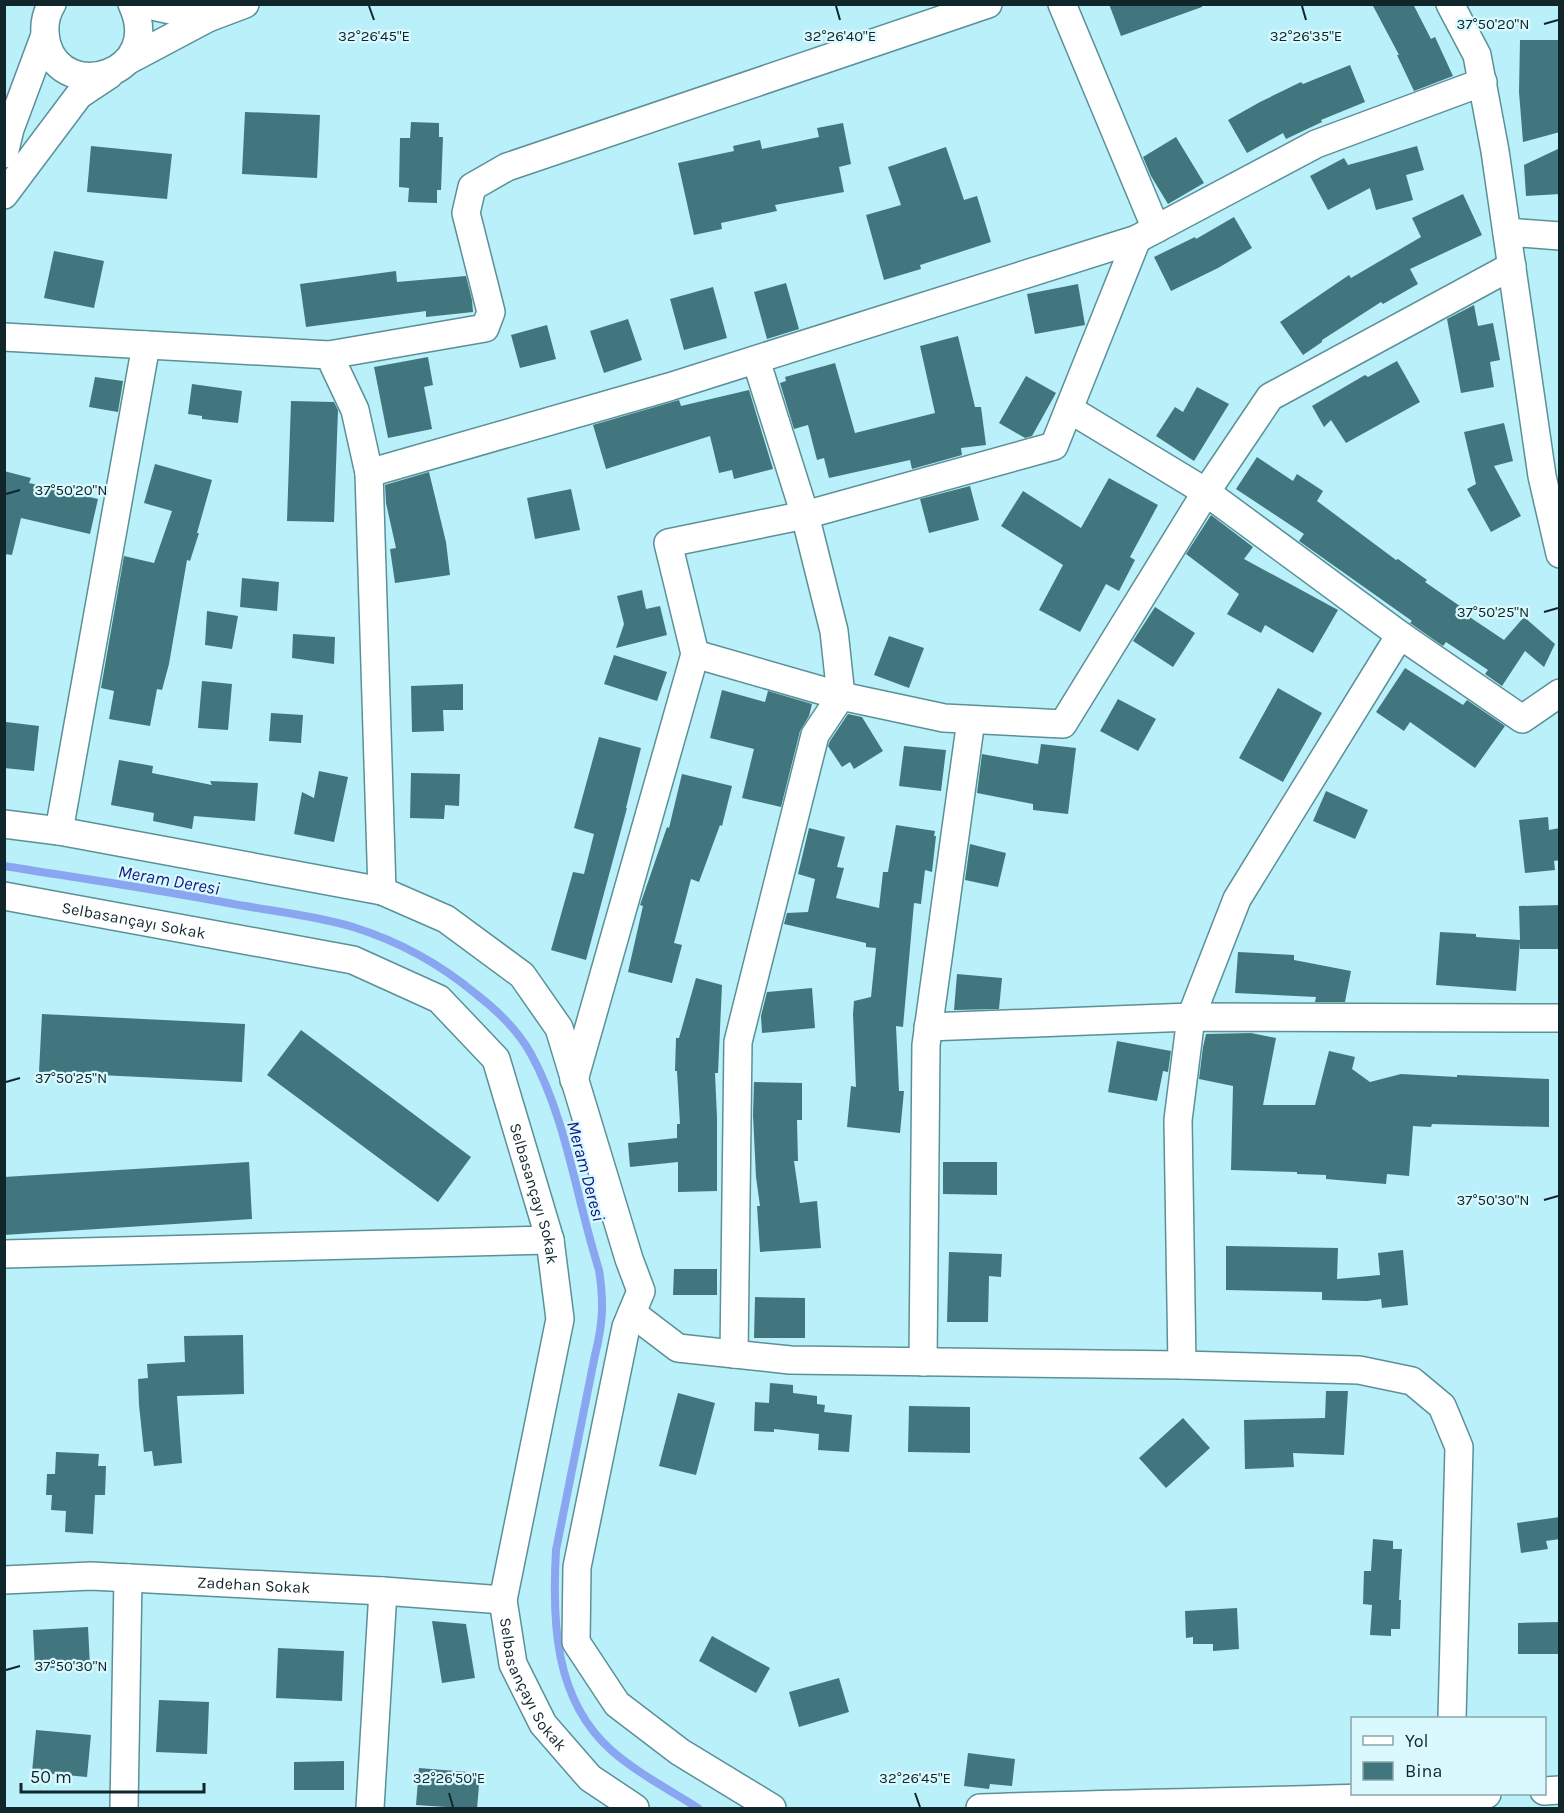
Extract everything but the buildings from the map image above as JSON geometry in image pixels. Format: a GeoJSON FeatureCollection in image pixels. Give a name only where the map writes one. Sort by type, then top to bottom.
{"type":"FeatureCollection","features":[{"type":"Feature","properties":{"kind":"street"},"geometry":{"type":"LineString","coordinates":[[4,195],[79,95],[121,66],[136,48],[139,33],[138,16],[132,4]]}},
{"type":"Feature","properties":{"kind":"street"},"geometry":{"type":"LineString","coordinates":[[143,4],[208,18]]}},
{"type":"Feature","properties":{"kind":"street"},"geometry":{"type":"LineString","coordinates":[[50,5],[45,20],[45,35],[53,56],[70,72],[85,76],[100,76],[208,18],[245,4]]}},
{"type":"Feature","properties":{"kind":"street"},"geometry":{"type":"LineString","coordinates":[[4,337],[329,355],[484,328],[491,312],[466,213],[472,187],[507,167],[930,14],[988,4]]}},
{"type":"Feature","properties":{"kind":"street"},"geometry":{"type":"LineString","coordinates":[[574,1080],[695,654],[669,543],[805,515],[1054,446],[1147,234],[1062,4]]}},
{"type":"Feature","properties":{"kind":"street"},"geometry":{"type":"LineString","coordinates":[[1450,4],[1477,55],[1483,82],[1512,266],[1551,478],[1560,554]]}},
{"type":"Feature","properties":{"kind":"street"},"geometry":{"type":"LineString","coordinates":[[4,154],[10,129],[45,35]]}},
{"type":"Feature","properties":{"kind":"street"},"geometry":{"type":"LineString","coordinates":[[369,473],[669,387],[1147,234],[1316,144],[1483,82]]}},
{"type":"Feature","properties":{"kind":"street"},"geometry":{"type":"LineString","coordinates":[[1507,232],[1560,236]]}},
{"type":"Feature","properties":{"kind":"street"},"geometry":{"type":"LineString","coordinates":[[695,654],[841,696],[944,718],[1063,724],[1206,492],[1270,397],[1512,266]]}},
{"type":"Feature","properties":{"kind":"street"},"geometry":{"type":"LineString","coordinates":[[59,831],[146,345]]}},
{"type":"Feature","properties":{"kind":"street"},"geometry":{"type":"LineString","coordinates":[[329,355],[355,410],[369,473],[382,891]]}},
{"type":"Feature","properties":{"kind":"street"},"geometry":{"type":"LineString","coordinates":[[734,1354],[738,1042],[815,735],[841,696],[834,631],[805,515],[756,360]]}},
{"type":"Feature","properties":{"kind":"street"},"geometry":{"type":"LineString","coordinates":[[1069,409],[1206,492],[1400,635],[1522,719],[1560,693]]}},
{"type":"Feature","properties":{"kind":"street"},"geometry":{"type":"LineString","coordinates":[[1182,1365],[1178,1120],[1191,1017],[1237,899],[1400,635]]}},
{"type":"Feature","properties":{"kind":"street"},"geometry":{"type":"LineString","coordinates":[[924,1362],[926,1045],[971,720]]}},
{"type":"Feature","properties":{"kind":"street"},"geometry":{"type":"LineString","coordinates":[[4,824],[59,831],[382,891],[446,919],[522,975],[559,1028],[629,1259],[641,1291],[626,1327],[577,1567],[576,1642],[617,1704],[680,1752],[772,1809]]}},
{"type":"Feature","properties":{"kind":"street","name":"Selbasançayı Sokak"},"geometry":{"type":"LineString","coordinates":[[4,896],[353,960],[439,999],[496,1059],[550,1240],[560,1319],[503,1600],[513,1664],[543,1724],[590,1778],[635,1809]]}},
{"type":"Feature","properties":{"kind":"street"},"geometry":{"type":"LineString","coordinates":[[928,1027],[1191,1017],[1560,1018]]}},
{"type":"Feature","properties":{"kind":"street"},"geometry":{"type":"LineString","coordinates":[[4,1254],[550,1240]]}},
{"type":"Feature","properties":{"kind":"street"},"geometry":{"type":"LineString","coordinates":[[632,1313],[678,1348],[790,1360],[1182,1365],[1359,1370],[1412,1381],[1442,1406],[1459,1447],[1452,1717]]}},
{"type":"Feature","properties":{"kind":"street","name":"Zadehan Sokak"},"geometry":{"type":"LineString","coordinates":[[4,1581],[91,1576],[382,1591],[503,1600]]}},
{"type":"Feature","properties":{"kind":"street"},"geometry":{"type":"LineString","coordinates":[[124,1809],[128,1578]]}},
{"type":"Feature","properties":{"kind":"street"},"geometry":{"type":"LineString","coordinates":[[370,1809],[382,1591]]}},
{"type":"Feature","properties":{"kind":"street"},"geometry":{"type":"LineString","coordinates":[[980,1809],[1119,1803],[1191,1805],[1450,1799],[1479,1795]]}},
{"type":"Feature","properties":{"kind":"waterway","name":"Meram Deresi"},"geometry":{"type":"LineString","coordinates":[[4,866],[307,916],[353,927],[402,946],[448,973],[492,1007],[520,1036],[531,1054],[554,1105],[599,1270],[602,1292],[600,1333],[556,1550],[555,1604],[561,1658],[567,1683],[592,1730],[611,1750],[632,1766],[698,1808]]}}]}
